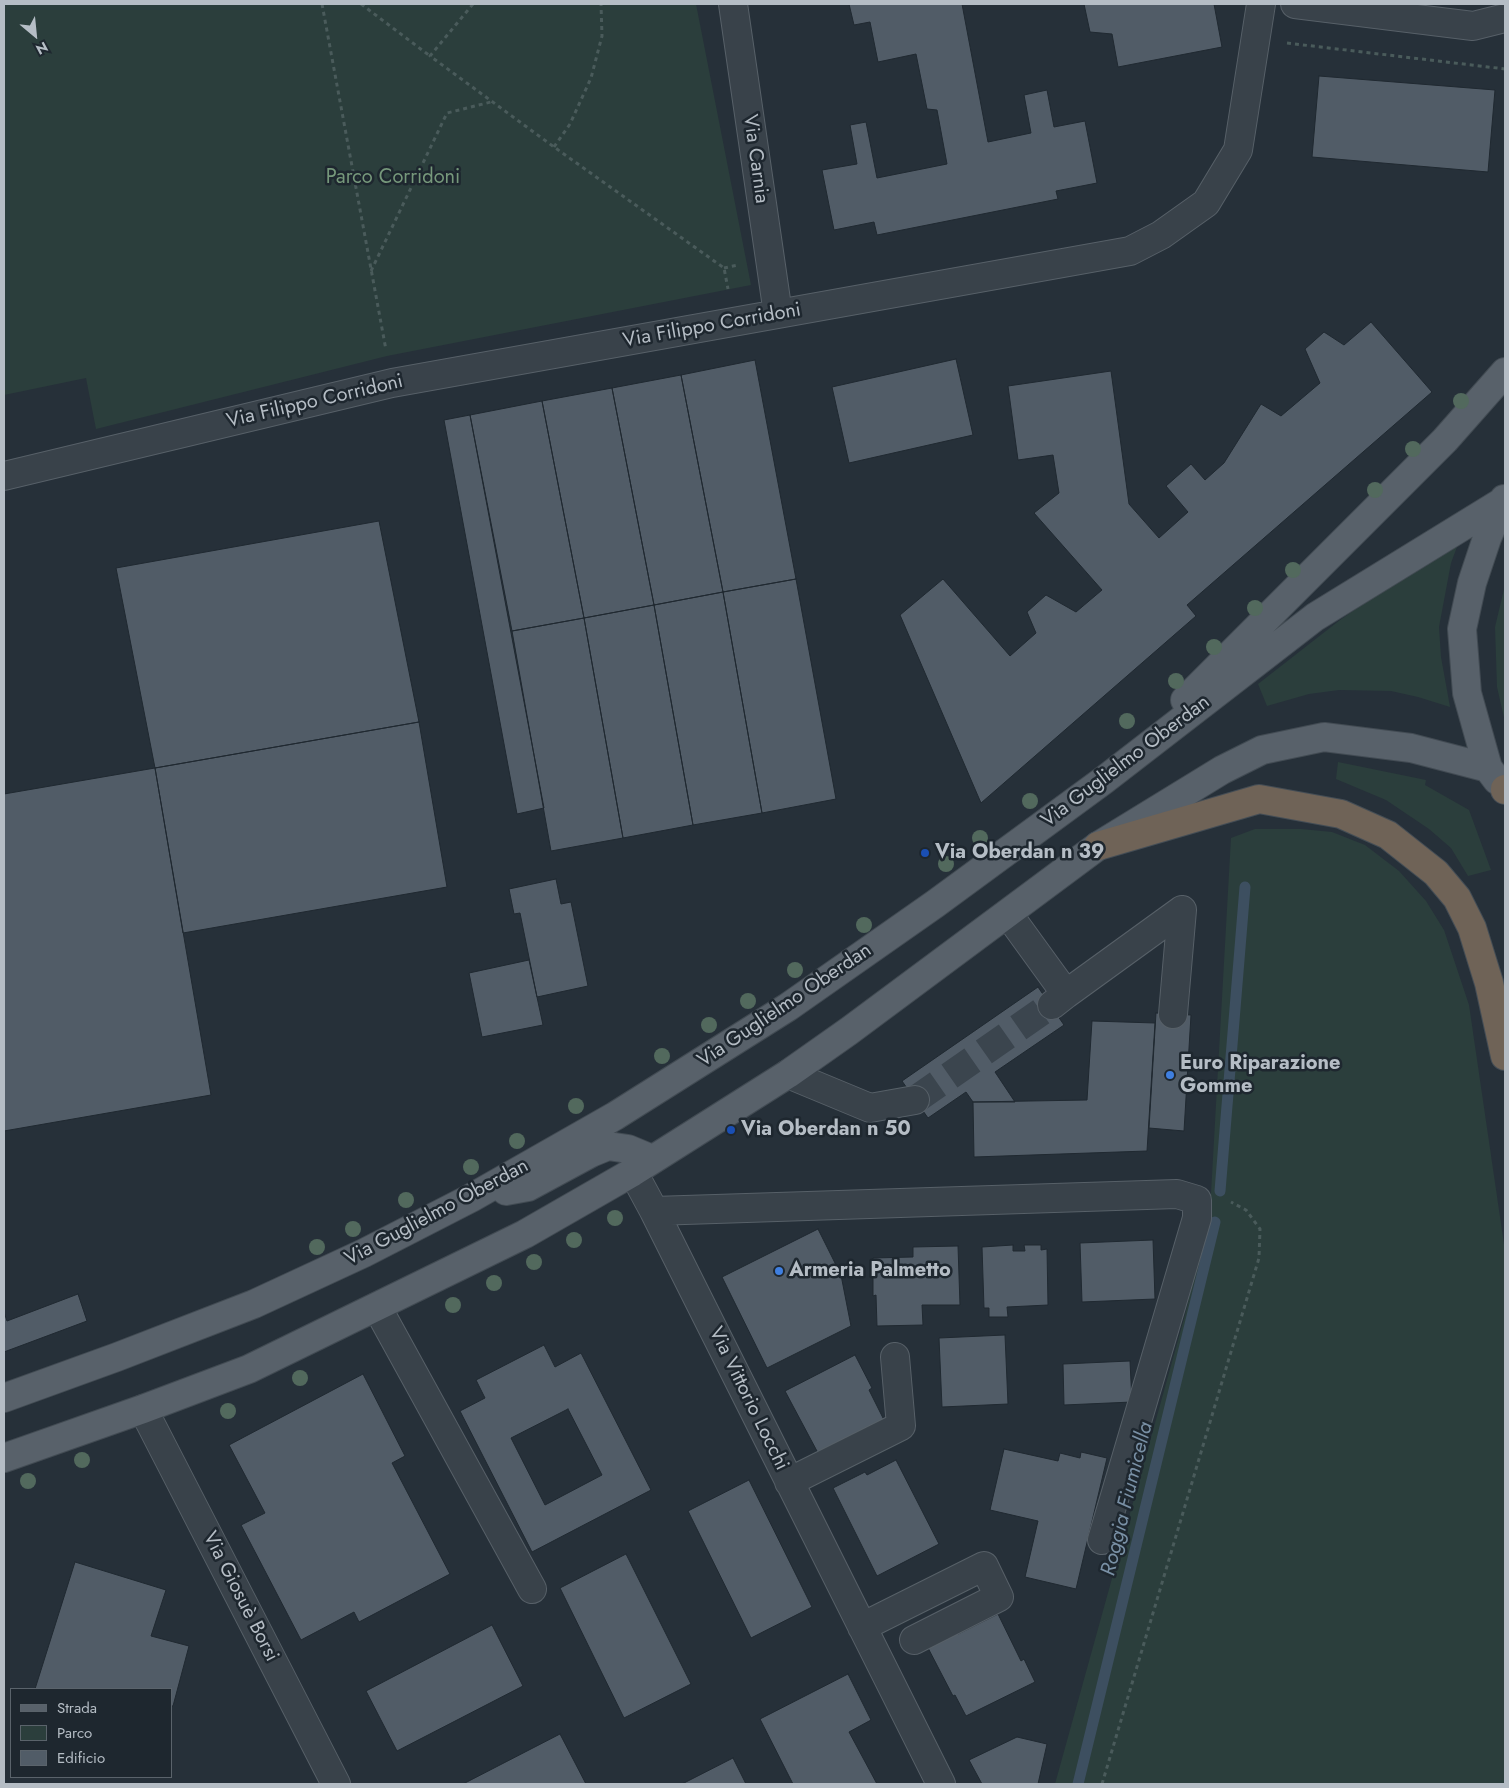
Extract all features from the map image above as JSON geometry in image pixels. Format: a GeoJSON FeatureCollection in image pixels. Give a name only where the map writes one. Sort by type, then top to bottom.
{"type":"FeatureCollection","features":[{"type":"Feature","properties":{"kind":"highway"},"geometry":{"type":"LineString","coordinates":[[1098,846],[1259,799],[1341,814],[1388,835],[1436,874],[1457,898],[1472,928],[1486,974],[1505,1056]]}},
{"type":"Feature","properties":{"kind":"main road"},"geometry":{"type":"LineString","coordinates":[[1104,780],[1445,440],[1505,372]]}},
{"type":"Feature","properties":{"kind":"main road"},"geometry":{"type":"LineString","coordinates":[[1504,500],[1486,538],[1472,583],[1462,628],[1467,693],[1488,768],[1505,790]]}},
{"type":"Feature","properties":{"kind":"main road","name":"Via Guglielmo Oberdan"},"geometry":{"type":"LineString","coordinates":[[4,1398],[254,1304],[364,1253],[472,1198],[615,1116],[788,1007],[935,904],[1104,780],[1315,618],[1504,500]]}},
{"type":"Feature","properties":{"kind":"main road"},"geometry":{"type":"LineString","coordinates":[[4,1458],[249,1369],[525,1234],[642,1165],[788,1074],[849,1031],[1098,846],[1222,770],[1262,750],[1324,737],[1411,748],[1488,768]]}},
{"type":"Feature","properties":{"kind":"main road"},"geometry":{"type":"LineString","coordinates":[[472,1198],[528,1187],[591,1153],[608,1146],[628,1149],[642,1165]]}},
{"type":"Feature","properties":{"kind":"street","name":"Via Carnia"},"geometry":{"type":"LineString","coordinates":[[733,4],[778,314]]}},
{"type":"Feature","properties":{"kind":"street","name":"Via Filippo Corridoni"},"geometry":{"type":"LineString","coordinates":[[4,476],[392,383],[1130,251],[1161,235],[1206,203],[1238,150],[1261,4]]}},
{"type":"Feature","properties":{"kind":"street"},"geometry":{"type":"LineString","coordinates":[[1295,4],[1505,18]]}},
{"type":"Feature","properties":{"kind":"street"},"geometry":{"type":"LineString","coordinates":[[1008,914],[1058,1000],[1182,910],[1173,1014]]}},
{"type":"Feature","properties":{"kind":"street"},"geometry":{"type":"LineString","coordinates":[[788,1074],[870,1108],[915,1100]]}},
{"type":"Feature","properties":{"kind":"street","name":"Via Vittorio Locchi"},"geometry":{"type":"LineString","coordinates":[[642,1165],[654,1210],[941,1784]]}},
{"type":"Feature","properties":{"kind":"street"},"geometry":{"type":"LineString","coordinates":[[654,1210],[1177,1194],[1197,1200],[1197,1218],[1102,1540]]}},
{"type":"Feature","properties":{"kind":"street"},"geometry":{"type":"LineString","coordinates":[[377,1307],[532,1589]]}},
{"type":"Feature","properties":{"kind":"street"},"geometry":{"type":"LineString","coordinates":[[789,1482],[901,1426],[895,1357]]}},
{"type":"Feature","properties":{"kind":"street","name":"Via Giosuè Borsi"},"geometry":{"type":"LineString","coordinates":[[143,1409],[336,1784]]}},
{"type":"Feature","properties":{"kind":"street"},"geometry":{"type":"LineString","coordinates":[[862,1627],[984,1566],[999,1597],[914,1640]]}},
{"type":"Feature","properties":{"kind":"path"},"geometry":{"type":"LineString","coordinates":[[322,4],[392,383]]}},
{"type":"Feature","properties":{"kind":"path"},"geometry":{"type":"LineString","coordinates":[[361,4],[492,102],[724,268],[728,290],[717,325]]}},
{"type":"Feature","properties":{"kind":"path"},"geometry":{"type":"LineString","coordinates":[[430,56],[473,4]]}},
{"type":"Feature","properties":{"kind":"path"},"geometry":{"type":"LineString","coordinates":[[554,147],[570,124],[591,78],[602,36],[601,4]]}},
{"type":"Feature","properties":{"kind":"path"},"geometry":{"type":"LineString","coordinates":[[1284,43],[1505,69]]}},
{"type":"Feature","properties":{"kind":"path"},"geometry":{"type":"LineString","coordinates":[[371,271],[447,113],[492,102]]}},
{"type":"Feature","properties":{"kind":"path"},"geometry":{"type":"LineString","coordinates":[[1102,1784],[1259,1258],[1260,1229],[1246,1210],[1229,1201],[1197,1200]]}},
{"type":"Feature","properties":{"kind":"green space","name":"Parco Corridoni"},"geometry":{"type":"Polygon","coordinates":[[[4,4],[696,4],[751,285],[387,356],[96,429],[86,378],[4,395],[4,4]]]}},
{"type":"Feature","properties":{"kind":"green space"},"geometry":{"type":"Polygon","coordinates":[[[1461,536],[1451,563],[1439,627],[1441,657],[1450,707],[1391,691],[1339,690],[1309,694],[1267,706],[1258,684],[1340,620],[1461,536]]]}},
{"type":"Feature","properties":{"kind":"green space"},"geometry":{"type":"Polygon","coordinates":[[[1505,585],[1505,722],[1497,687],[1495,627],[1505,585]]]}},
{"type":"Feature","properties":{"kind":"green space"},"geometry":{"type":"Polygon","coordinates":[[[1338,762],[1426,780],[1425,785],[1469,810],[1491,870],[1468,876],[1451,848],[1429,829],[1386,800],[1336,779],[1338,762]]]}},
{"type":"Feature","properties":{"kind":"green space"},"geometry":{"type":"Polygon","coordinates":[[[1255,829],[1301,829],[1332,832],[1365,845],[1399,871],[1426,901],[1444,930],[1469,1005],[1505,1251],[1505,1784],[1055,1784],[1185,1315],[1210,1211],[1231,838],[1255,829]]]}},
{"type":"Feature","properties":{"kind":"building"},"geometry":{"type":"Polygon","coordinates":[[[849,4],[962,4],[988,142],[1031,133],[1024,95],[1047,90],[1054,127],[1085,121],[1097,183],[1056,191],[1058,199],[877,235],[874,222],[834,230],[822,170],[857,164],[850,125],[866,122],[877,178],[947,164],[937,110],[927,109],[916,54],[878,62],[870,22],[854,25],[849,4]]]}},
{"type":"Feature","properties":{"kind":"building"},"geometry":{"type":"Polygon","coordinates":[[[1084,4],[1214,4],[1222,47],[1118,67],[1112,34],[1090,32],[1084,4]]]}},
{"type":"Feature","properties":{"kind":"building"},"geometry":{"type":"Polygon","coordinates":[[[1319,76],[1495,90],[1488,172],[1312,157],[1319,76]]]}},
{"type":"Feature","properties":{"kind":"building"},"geometry":{"type":"Polygon","coordinates":[[[1371,322],[1432,392],[1187,605],[1196,616],[981,803],[900,615],[943,579],[1010,656],[1036,633],[1027,612],[1046,595],[1076,612],[1102,590],[1034,513],[1059,493],[1053,455],[1018,460],[1008,386],[1111,371],[1129,504],[1159,538],[1188,512],[1166,486],[1191,464],[1205,480],[1224,463],[1261,404],[1281,416],[1320,383],[1305,349],[1324,332],[1344,345],[1371,322]]]}},
{"type":"Feature","properties":{"kind":"building"},"geometry":{"type":"Polygon","coordinates":[[[956,359],[973,435],[849,463],[832,387],[956,359]]]}},
{"type":"Feature","properties":{"kind":"building"},"geometry":{"type":"Polygon","coordinates":[[[755,360],[796,579],[723,592],[681,375],[755,360]]]}},
{"type":"Feature","properties":{"kind":"building"},"geometry":{"type":"Polygon","coordinates":[[[681,375],[723,592],[654,605],[612,388],[681,375]]]}},
{"type":"Feature","properties":{"kind":"building"},"geometry":{"type":"Polygon","coordinates":[[[612,388],[654,605],[584,618],[542,401],[612,388]]]}},
{"type":"Feature","properties":{"kind":"building"},"geometry":{"type":"Polygon","coordinates":[[[542,401],[584,618],[512,631],[470,415],[542,401]]]}},
{"type":"Feature","properties":{"kind":"building"},"geometry":{"type":"Polygon","coordinates":[[[470,415],[544,808],[517,814],[444,420],[470,415]]]}},
{"type":"Feature","properties":{"kind":"building"},"geometry":{"type":"Polygon","coordinates":[[[379,521],[419,722],[155,768],[116,568],[379,521]]]}},
{"type":"Feature","properties":{"kind":"building"},"geometry":{"type":"Polygon","coordinates":[[[796,579],[836,799],[762,813],[723,592],[796,579]]]}},
{"type":"Feature","properties":{"kind":"building"},"geometry":{"type":"Polygon","coordinates":[[[723,592],[762,813],[693,825],[654,605],[723,592]]]}},
{"type":"Feature","properties":{"kind":"building"},"geometry":{"type":"Polygon","coordinates":[[[654,605],[693,825],[623,838],[584,618],[654,605]]]}},
{"type":"Feature","properties":{"kind":"building"},"geometry":{"type":"Polygon","coordinates":[[[584,618],[623,838],[551,851],[512,631],[584,618]]]}},
{"type":"Feature","properties":{"kind":"building"},"geometry":{"type":"Polygon","coordinates":[[[419,722],[447,887],[183,933],[155,768],[419,722]]]}},
{"type":"Feature","properties":{"kind":"building"},"geometry":{"type":"Polygon","coordinates":[[[155,768],[211,1095],[4,1131],[4,794],[155,768]]]}},
{"type":"Feature","properties":{"kind":"building"},"geometry":{"type":"Polygon","coordinates":[[[556,879],[561,904],[571,902],[588,986],[537,997],[520,913],[514,914],[509,889],[556,879]]]}},
{"type":"Feature","properties":{"kind":"building"},"geometry":{"type":"Polygon","coordinates":[[[529,960],[543,1025],[482,1037],[469,973],[529,960]]]}},
{"type":"Feature","properties":{"kind":"building"},"geometry":{"type":"Polygon","coordinates":[[[1038,987],[1064,1025],[995,1072],[1015,1102],[973,1102],[966,1092],[928,1118],[902,1081],[1038,987]]]}},
{"type":"Feature","properties":{"kind":"building","name":"Euro Riparazione Gomme"},"geometry":{"type":"Polygon","coordinates":[[[1156,1013],[1191,1015],[1184,1131],[1149,1128],[1156,1013]]]}},
{"type":"Feature","properties":{"kind":"building"},"geometry":{"type":"Polygon","coordinates":[[[1092,1021],[1155,1023],[1147,1151],[974,1157],[973,1102],[1087,1100],[1092,1021]]]}},
{"type":"Feature","properties":{"kind":"building"},"geometry":{"type":"Polygon","coordinates":[[[818,1229],[841,1275],[851,1326],[767,1368],[722,1277],[818,1229]]]}},
{"type":"Feature","properties":{"kind":"building"},"geometry":{"type":"Polygon","coordinates":[[[1153,1240],[1155,1299],[1082,1302],[1080,1243],[1153,1240]]]}},
{"type":"Feature","properties":{"kind":"building"},"geometry":{"type":"Polygon","coordinates":[[[1013,1245],[1013,1251],[1025,1251],[1024,1245],[1041,1245],[1041,1250],[1047,1249],[1048,1305],[1007,1307],[1008,1317],[989,1317],[989,1308],[984,1308],[982,1247],[1013,1245]]]}},
{"type":"Feature","properties":{"kind":"building"},"geometry":{"type":"Polygon","coordinates":[[[958,1246],[960,1305],[922,1305],[923,1325],[877,1326],[876,1295],[873,1296],[873,1258],[913,1257],[913,1247],[958,1246]]]}},
{"type":"Feature","properties":{"kind":"building"},"geometry":{"type":"Polygon","coordinates":[[[78,1294],[87,1321],[4,1352],[4,1312],[7,1321],[78,1294]]]}},
{"type":"Feature","properties":{"kind":"building"},"geometry":{"type":"Polygon","coordinates":[[[1005,1335],[1008,1404],[942,1407],[939,1338],[1005,1335]]]}},
{"type":"Feature","properties":{"kind":"building"},"geometry":{"type":"Polygon","coordinates":[[[544,1345],[555,1367],[581,1353],[651,1490],[532,1552],[460,1411],[485,1398],[476,1380],[544,1345]],[[568,1409],[511,1438],[545,1505],[602,1475],[568,1409]]]}},
{"type":"Feature","properties":{"kind":"building"},"geometry":{"type":"Polygon","coordinates":[[[855,1355],[872,1388],[869,1390],[884,1420],[818,1453],[785,1391],[855,1355]]]}},
{"type":"Feature","properties":{"kind":"building"},"geometry":{"type":"Polygon","coordinates":[[[1130,1361],[1132,1402],[1064,1405],[1063,1364],[1130,1361]]]}},
{"type":"Feature","properties":{"kind":"building"},"geometry":{"type":"Polygon","coordinates":[[[363,1374],[405,1456],[392,1463],[450,1574],[359,1622],[354,1612],[301,1640],[241,1525],[265,1513],[229,1445],[363,1374]]]}},
{"type":"Feature","properties":{"kind":"building"},"geometry":{"type":"Polygon","coordinates":[[[1004,1449],[1058,1461],[1060,1453],[1080,1458],[1081,1452],[1107,1458],[1076,1589],[1025,1577],[1038,1521],[990,1510],[1004,1449]]]}},
{"type":"Feature","properties":{"kind":"building"},"geometry":{"type":"Polygon","coordinates":[[[896,1460],[939,1544],[877,1576],[833,1488],[865,1472],[867,1475],[896,1460]]]}},
{"type":"Feature","properties":{"kind":"building"},"geometry":{"type":"Polygon","coordinates":[[[749,1480],[812,1607],[751,1638],[688,1511],[749,1480]]]}},
{"type":"Feature","properties":{"kind":"building"},"geometry":{"type":"Polygon","coordinates":[[[626,1554],[691,1684],[624,1718],[560,1588],[626,1554]]]}},
{"type":"Feature","properties":{"kind":"building"},"geometry":{"type":"Polygon","coordinates":[[[75,1562],[166,1590],[151,1636],[189,1646],[173,1706],[172,1688],[35,1688],[75,1562]]]}},
{"type":"Feature","properties":{"kind":"building"},"geometry":{"type":"Polygon","coordinates":[[[998,1614],[1021,1661],[1024,1659],[1035,1682],[966,1716],[955,1695],[953,1696],[927,1646],[956,1631],[958,1634],[998,1614]]]}},
{"type":"Feature","properties":{"kind":"building"},"geometry":{"type":"Polygon","coordinates":[[[492,1625],[523,1686],[397,1751],[366,1691],[492,1625]]]}},
{"type":"Feature","properties":{"kind":"building"},"geometry":{"type":"Polygon","coordinates":[[[848,1674],[871,1720],[849,1732],[877,1784],[793,1784],[760,1719],[848,1674]]]}},
{"type":"Feature","properties":{"kind":"building"},"geometry":{"type":"Polygon","coordinates":[[[560,1734],[586,1784],[463,1784],[560,1734]]]}},
{"type":"Feature","properties":{"kind":"building"},"geometry":{"type":"Polygon","coordinates":[[[1017,1737],[1047,1744],[1038,1784],[982,1784],[969,1760],[1017,1737]]]}},
{"type":"Feature","properties":{"kind":"building"},"geometry":{"type":"Polygon","coordinates":[[[733,1758],[746,1784],[682,1784],[733,1758]]]}},
{"type":"Feature","properties":{"kind":"waterway","name":"Roggia Fiumicella"},"geometry":{"type":"LineString","coordinates":[[1220,1191],[1245,887]]}},
{"type":"Feature","properties":{"kind":"waterway","name":"Roggia Fiumicella"},"geometry":{"type":"LineString","coordinates":[[1078,1784],[1215,1222]]}},
{"type":"Feature","properties":{"kind":"tunnel"},"geometry":{"type":"LineString","coordinates":[[915,1100],[1051,1005]]}},
{"type":"Feature","properties":{"kind":"place","name":"Via Oberdan n 39"},"geometry":{"type":"Point","coordinates":[925,853]}},
{"type":"Feature","properties":{"kind":"place","name":"Euro Riparazione Gomme"},"geometry":{"type":"Point","coordinates":[1170,1075]}},
{"type":"Feature","properties":{"kind":"place","name":"Via Oberdan n 50"},"geometry":{"type":"Point","coordinates":[731,1130]}},
{"type":"Feature","properties":{"kind":"place","name":"Armeria Palmetto"},"geometry":{"type":"Point","coordinates":[779,1271]}}]}
